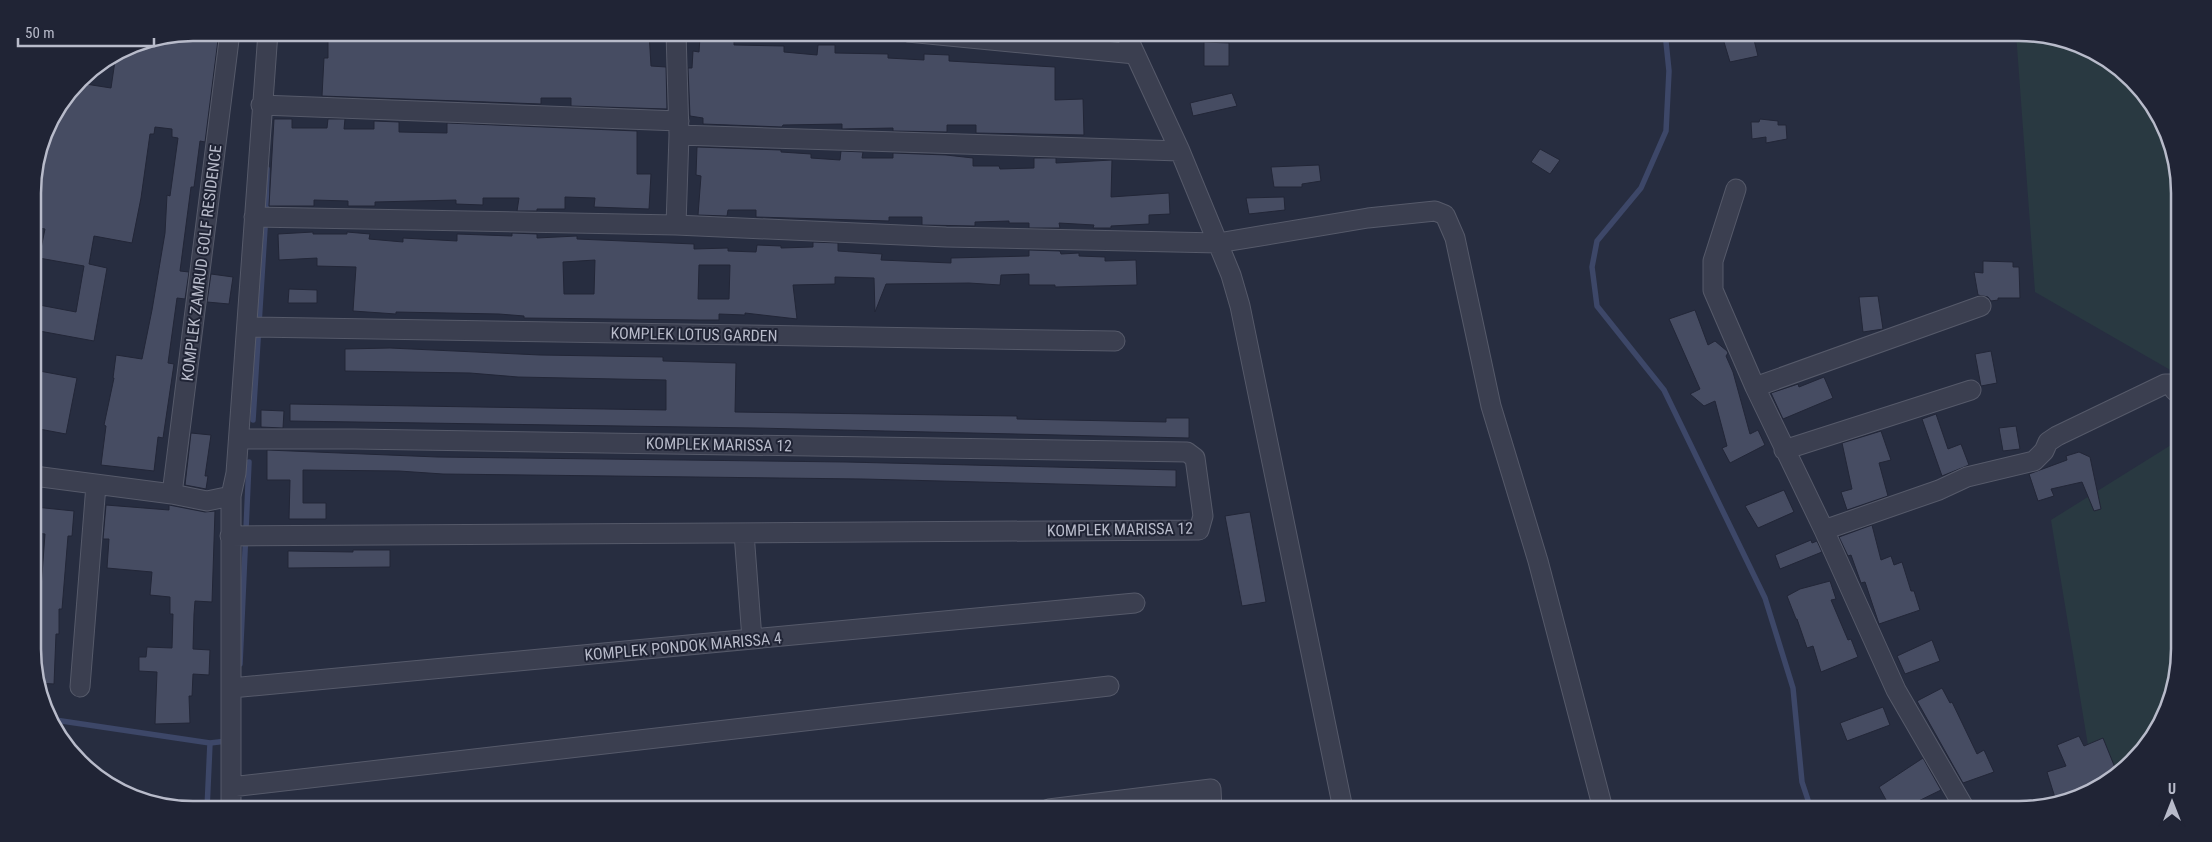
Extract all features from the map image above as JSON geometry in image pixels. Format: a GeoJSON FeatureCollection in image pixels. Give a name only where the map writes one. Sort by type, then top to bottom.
{"type":"FeatureCollection","features":[{"type":"Feature","properties":{"kind":"street"},"geometry":{"type":"LineString","coordinates":[[1129,41],[1180,151],[1231,275],[1240,306],[1341,800]]}},
{"type":"Feature","properties":{"kind":"street","name":"KOMPLEK ZAMRUD GOLF RESIDENCE"},"geometry":{"type":"LineString","coordinates":[[172,494],[229,42]]}},
{"type":"Feature","properties":{"kind":"street"},"geometry":{"type":"LineString","coordinates":[[231,801],[231,496],[236,473],[239,440],[267,42]]}},
{"type":"Feature","properties":{"kind":"street"},"geometry":{"type":"LineString","coordinates":[[676,42],[679,128],[676,225]]}},
{"type":"Feature","properties":{"kind":"street"},"geometry":{"type":"LineString","coordinates":[[1007,42],[1135,54]]}},
{"type":"Feature","properties":{"kind":"street"},"geometry":{"type":"LineString","coordinates":[[262,105],[679,128],[1180,151]]}},
{"type":"Feature","properties":{"kind":"street"},"geometry":{"type":"LineString","coordinates":[[1736,189],[1713,261],[1713,290],[1754,387],[1824,530],[1896,690],[1960,800]]}},
{"type":"Feature","properties":{"kind":"street"},"geometry":{"type":"LineString","coordinates":[[254,217],[676,225],[946,237],[1218,243],[1368,218],[1435,211],[1445,215],[1455,238],[1491,406],[1538,561],[1601,800]]}},
{"type":"Feature","properties":{"kind":"street"},"geometry":{"type":"LineString","coordinates":[[1754,387],[1981,306]]}},
{"type":"Feature","properties":{"kind":"street","name":"KOMPLEK LOTUS GARDEN"},"geometry":{"type":"LineString","coordinates":[[247,327],[1115,341]]}},
{"type":"Feature","properties":{"kind":"street"},"geometry":{"type":"LineString","coordinates":[[1824,530],[1940,490],[1968,477],[2034,461],[2044,451],[2048,442],[2057,436],[2165,384],[2171,385]]}},
{"type":"Feature","properties":{"kind":"street"},"geometry":{"type":"LineString","coordinates":[[1784,450],[1971,390]]}},
{"type":"Feature","properties":{"kind":"street","name":"KOMPLEK MARISSA 12"},"geometry":{"type":"LineString","coordinates":[[230,536],[1199,530],[1203,516],[1195,458],[1188,452],[354,438],[239,440]]}},
{"type":"Feature","properties":{"kind":"street"},"geometry":{"type":"LineString","coordinates":[[41,477],[172,494],[207,501],[231,496]]}},
{"type":"Feature","properties":{"kind":"street"},"geometry":{"type":"LineString","coordinates":[[80,687],[96,485]]}},
{"type":"Feature","properties":{"kind":"street"},"geometry":{"type":"LineString","coordinates":[[744,533],[752,640]]}},
{"type":"Feature","properties":{"kind":"street","name":"KOMPLEK PONDOK MARISSA 4"},"geometry":{"type":"LineString","coordinates":[[231,688],[1135,603]]}},
{"type":"Feature","properties":{"kind":"street"},"geometry":{"type":"LineString","coordinates":[[231,787],[1109,686]]}},
{"type":"Feature","properties":{"kind":"street"},"geometry":{"type":"LineString","coordinates":[[1118,800],[1211,789],[1212,800]]}},
{"type":"Feature","properties":{"kind":"shaded area"},"geometry":{"type":"Polygon","coordinates":[[[2017,41],[2048,44],[2068,49],[2103,67],[2133,93],[2155,126],[2163,144],[2168,164],[2171,193],[2171,370],[2035,292],[2017,41]]]}},
{"type":"Feature","properties":{"kind":"shaded area"},"geometry":{"type":"Polygon","coordinates":[[[2171,445],[2171,649],[2168,678],[2163,698],[2145,733],[2126,756],[2094,781],[2051,520],[2171,445]]]}},
{"type":"Feature","properties":{"kind":"building"},"geometry":{"type":"Polygon","coordinates":[[[1724,41],[1754,41],[1758,56],[1730,62],[1724,41]]]}},
{"type":"Feature","properties":{"kind":"building"},"geometry":{"type":"Polygon","coordinates":[[[183,42],[218,42],[205,142],[200,141],[194,187],[191,187],[180,271],[189,272],[185,299],[177,298],[168,363],[174,364],[163,438],[158,437],[154,471],[101,465],[106,426],[104,425],[114,378],[116,355],[142,359],[165,233],[167,195],[170,196],[178,138],[172,137],[172,129],[155,127],[154,134],[150,134],[141,198],[132,243],[94,236],[89,264],[107,268],[94,341],[42,331],[42,305],[76,312],[84,266],[42,259],[42,244],[45,229],[42,228],[42,183],[46,154],[57,126],[79,93],[88,84],[111,88],[115,64],[144,49],[183,42]]]}},
{"type":"Feature","properties":{"kind":"building"},"geometry":{"type":"Polygon","coordinates":[[[328,42],[650,42],[651,66],[666,67],[667,109],[571,106],[571,98],[541,98],[541,104],[322,96],[324,58],[328,58],[328,42]]]}},
{"type":"Feature","properties":{"kind":"building"},"geometry":{"type":"Polygon","coordinates":[[[700,42],[734,42],[734,45],[784,46],[784,52],[817,55],[818,45],[835,45],[835,53],[888,54],[888,58],[924,60],[924,54],[949,55],[949,61],[1055,67],[1055,100],[1083,99],[1084,135],[976,133],[976,125],[947,125],[947,132],[893,131],[893,128],[842,129],[842,124],[783,125],[782,127],[703,124],[703,118],[690,116],[688,68],[692,68],[693,51],[699,52],[700,42]]]}},
{"type":"Feature","properties":{"kind":"building"},"geometry":{"type":"Polygon","coordinates":[[[1204,42],[1229,43],[1229,66],[1204,66],[1204,42]]]}},
{"type":"Feature","properties":{"kind":"building"},"geometry":{"type":"Polygon","coordinates":[[[1232,93],[1237,106],[1193,116],[1190,103],[1232,93]]]}},
{"type":"Feature","properties":{"kind":"building"},"geometry":{"type":"Polygon","coordinates":[[[274,119],[292,119],[292,128],[327,128],[328,119],[345,119],[344,129],[374,129],[374,121],[399,122],[399,132],[447,133],[447,123],[637,131],[637,174],[651,174],[649,209],[594,207],[595,198],[565,197],[565,209],[537,209],[537,211],[517,211],[519,198],[483,198],[483,205],[456,204],[456,200],[375,202],[375,206],[348,206],[348,201],[314,200],[314,206],[269,206],[274,119]]]}},
{"type":"Feature","properties":{"kind":"building"},"geometry":{"type":"Polygon","coordinates":[[[1760,119],[1778,121],[1778,125],[1786,125],[1787,139],[1766,143],[1766,137],[1752,139],[1751,122],[1759,122],[1760,119]]]}},
{"type":"Feature","properties":{"kind":"building"},"geometry":{"type":"Polygon","coordinates":[[[697,147],[781,150],[781,152],[811,154],[811,158],[840,160],[841,151],[863,152],[862,158],[893,158],[893,153],[946,155],[973,158],[973,166],[999,166],[1000,169],[1034,168],[1034,158],[1056,158],[1056,163],[1112,160],[1111,197],[1169,193],[1170,214],[1149,215],[1149,224],[1111,226],[1111,228],[1093,228],[1094,225],[1059,223],[1060,228],[1029,228],[1029,223],[1009,223],[1009,221],[975,222],[975,226],[922,225],[922,217],[889,217],[889,221],[756,217],[756,210],[728,210],[727,216],[698,215],[701,176],[696,175],[697,147]]]}},
{"type":"Feature","properties":{"kind":"building"},"geometry":{"type":"Polygon","coordinates":[[[1540,149],[1560,160],[1550,174],[1531,162],[1540,149]]]}},
{"type":"Feature","properties":{"kind":"building"},"geometry":{"type":"Polygon","coordinates":[[[1319,165],[1321,181],[1302,184],[1302,187],[1274,187],[1271,167],[1319,165]]]}},
{"type":"Feature","properties":{"kind":"building"},"geometry":{"type":"Polygon","coordinates":[[[1284,197],[1285,210],[1249,214],[1246,198],[1284,197]]]}},
{"type":"Feature","properties":{"kind":"building"},"geometry":{"type":"Polygon","coordinates":[[[313,232],[313,234],[347,234],[347,232],[370,234],[369,239],[403,242],[403,238],[457,241],[457,234],[512,236],[512,233],[537,234],[537,238],[577,236],[577,239],[694,244],[694,249],[728,248],[728,251],[756,252],[757,245],[781,246],[781,248],[813,247],[813,242],[838,243],[838,251],[882,254],[881,260],[951,263],[951,258],[1029,256],[1029,250],[1060,251],[1061,254],[1079,253],[1079,256],[1105,257],[1105,261],[1136,260],[1137,285],[1055,287],[1055,285],[1029,285],[1029,274],[1001,275],[1000,285],[969,283],[886,284],[875,312],[874,278],[835,277],[835,284],[793,285],[797,319],[745,313],[745,315],[719,314],[719,320],[524,318],[524,316],[499,314],[396,312],[396,314],[353,311],[356,267],[317,266],[317,258],[279,260],[278,234],[313,232]],[[595,260],[563,262],[564,294],[594,294],[595,260]],[[699,265],[698,299],[729,299],[730,265],[699,265]]]}},
{"type":"Feature","properties":{"kind":"building"},"geometry":{"type":"Polygon","coordinates":[[[1983,261],[2013,262],[2013,267],[2019,267],[2020,298],[1998,298],[1998,300],[1991,301],[1988,297],[1978,295],[1974,272],[1983,273],[1983,261]]]}},
{"type":"Feature","properties":{"kind":"building"},"geometry":{"type":"Polygon","coordinates":[[[211,274],[233,277],[229,304],[207,302],[211,274]]]}},
{"type":"Feature","properties":{"kind":"building"},"geometry":{"type":"Polygon","coordinates":[[[289,289],[317,290],[317,303],[288,303],[289,289]]]}},
{"type":"Feature","properties":{"kind":"building"},"geometry":{"type":"Polygon","coordinates":[[[1878,296],[1883,329],[1863,332],[1859,297],[1878,296]]]}},
{"type":"Feature","properties":{"kind":"building"},"geometry":{"type":"Polygon","coordinates":[[[1695,310],[1708,345],[1715,341],[1727,351],[1726,356],[1733,372],[1750,434],[1758,430],[1765,445],[1730,463],[1722,448],[1727,446],[1715,401],[1704,406],[1690,394],[1700,389],[1669,319],[1695,310]]]}},
{"type":"Feature","properties":{"kind":"building"},"geometry":{"type":"Polygon","coordinates":[[[390,348],[540,355],[663,357],[663,361],[736,363],[735,412],[1017,416],[1017,419],[1166,422],[1166,418],[1189,418],[1189,438],[755,428],[290,421],[290,404],[666,410],[666,380],[518,377],[470,373],[345,371],[345,349],[390,348]]]}},
{"type":"Feature","properties":{"kind":"building"},"geometry":{"type":"Polygon","coordinates":[[[1991,351],[1997,383],[1981,386],[1975,354],[1991,351]]]}},
{"type":"Feature","properties":{"kind":"building"},"geometry":{"type":"Polygon","coordinates":[[[42,371],[77,378],[66,434],[41,429],[42,371]]]}},
{"type":"Feature","properties":{"kind":"building"},"geometry":{"type":"Polygon","coordinates":[[[1824,377],[1833,398],[1783,419],[1771,393],[1798,384],[1799,387],[1824,377]]]}},
{"type":"Feature","properties":{"kind":"building"},"geometry":{"type":"Polygon","coordinates":[[[261,410],[284,411],[283,428],[261,427],[261,410]]]}},
{"type":"Feature","properties":{"kind":"building"},"geometry":{"type":"Polygon","coordinates":[[[1936,414],[1948,449],[1961,444],[1969,465],[1942,476],[1922,419],[1936,414]]]}},
{"type":"Feature","properties":{"kind":"building"},"geometry":{"type":"Polygon","coordinates":[[[2016,426],[2020,449],[2003,451],[1999,428],[2016,426]]]}},
{"type":"Feature","properties":{"kind":"building"},"geometry":{"type":"Polygon","coordinates":[[[1881,431],[1891,460],[1879,463],[1888,496],[1847,510],[1841,492],[1852,489],[1842,443],[1881,431]]]}},
{"type":"Feature","properties":{"kind":"building"},"geometry":{"type":"Polygon","coordinates":[[[191,433],[211,435],[205,476],[208,476],[206,489],[185,485],[191,433]]]}},
{"type":"Feature","properties":{"kind":"building"},"geometry":{"type":"Polygon","coordinates":[[[267,450],[437,457],[846,462],[1176,470],[1176,487],[863,479],[443,474],[399,471],[303,470],[303,503],[326,503],[326,519],[289,519],[290,480],[267,480],[267,450]]]}},
{"type":"Feature","properties":{"kind":"building"},"geometry":{"type":"Polygon","coordinates":[[[2079,452],[2090,457],[2101,509],[2094,511],[2082,482],[2051,489],[2054,496],[2038,501],[2029,474],[2067,460],[2066,456],[2079,452]]]}},
{"type":"Feature","properties":{"kind":"building"},"geometry":{"type":"Polygon","coordinates":[[[1784,490],[1794,512],[1758,528],[1745,506],[1784,490]]]}},
{"type":"Feature","properties":{"kind":"building"},"geometry":{"type":"Polygon","coordinates":[[[106,505],[169,510],[169,505],[205,512],[215,511],[212,602],[195,601],[194,614],[193,649],[210,650],[209,675],[193,674],[192,696],[189,696],[190,723],[155,724],[157,672],[139,671],[139,657],[146,657],[147,647],[172,648],[173,614],[170,614],[170,597],[150,595],[152,572],[107,568],[109,539],[103,539],[106,505]]]}},
{"type":"Feature","properties":{"kind":"building"},"geometry":{"type":"Polygon","coordinates":[[[41,508],[74,511],[72,536],[68,536],[62,609],[59,609],[59,634],[56,634],[54,684],[45,683],[41,649],[41,586],[45,534],[41,534],[41,508]]]}},
{"type":"Feature","properties":{"kind":"building"},"geometry":{"type":"Polygon","coordinates":[[[1250,512],[1266,602],[1242,606],[1225,516],[1250,512]]]}},
{"type":"Feature","properties":{"kind":"building"},"geometry":{"type":"Polygon","coordinates":[[[1872,525],[1881,560],[1891,556],[1894,565],[1902,562],[1911,591],[1914,591],[1920,610],[1879,624],[1865,582],[1861,583],[1851,555],[1848,556],[1839,537],[1872,525]]]}},
{"type":"Feature","properties":{"kind":"building"},"geometry":{"type":"Polygon","coordinates":[[[1811,540],[1812,543],[1817,541],[1822,552],[1780,569],[1775,555],[1811,540]]]}},
{"type":"Feature","properties":{"kind":"building"},"geometry":{"type":"Polygon","coordinates":[[[353,550],[390,550],[390,567],[288,568],[288,551],[353,552],[353,550]]]}},
{"type":"Feature","properties":{"kind":"building"},"geometry":{"type":"Polygon","coordinates":[[[1830,581],[1836,599],[1831,600],[1848,640],[1851,639],[1858,657],[1821,672],[1813,646],[1807,648],[1787,596],[1800,589],[1830,581]]]}},
{"type":"Feature","properties":{"kind":"building"},"geometry":{"type":"Polygon","coordinates":[[[1932,640],[1940,661],[1905,674],[1897,656],[1932,640]]]}},
{"type":"Feature","properties":{"kind":"building"},"geometry":{"type":"Polygon","coordinates":[[[1942,688],[1950,703],[1952,702],[1977,754],[1984,750],[1994,772],[1963,783],[1917,701],[1942,688]]]}},
{"type":"Feature","properties":{"kind":"building"},"geometry":{"type":"Polygon","coordinates":[[[1883,707],[1890,725],[1847,741],[1840,723],[1883,707]]]}},
{"type":"Feature","properties":{"kind":"building"},"geometry":{"type":"Polygon","coordinates":[[[2079,736],[2084,746],[2103,738],[2114,766],[2095,780],[2077,789],[2055,797],[2047,772],[2066,766],[2057,745],[2079,736]]]}},
{"type":"Feature","properties":{"kind":"building"},"geometry":{"type":"Polygon","coordinates":[[[1923,758],[1941,790],[1920,800],[1886,800],[1879,787],[1923,758]]]}},
{"type":"Feature","properties":{"kind":"waterway"},"geometry":{"type":"LineString","coordinates":[[1666,41],[1669,71],[1666,131],[1641,188],[1597,241],[1592,267],[1597,306],[1664,390],[1765,598],[1793,688],[1802,782],[1808,800]]}},
{"type":"Feature","properties":{"kind":"waterway"},"geometry":{"type":"LineString","coordinates":[[266,208],[267,169]]}},
{"type":"Feature","properties":{"kind":"waterway"},"geometry":{"type":"LineString","coordinates":[[253,420],[265,228]]}},
{"type":"Feature","properties":{"kind":"waterway"},"geometry":{"type":"LineString","coordinates":[[240,664],[249,462]]}},
{"type":"Feature","properties":{"kind":"waterway"},"geometry":{"type":"LineString","coordinates":[[60,721],[210,743],[227,741]]}},
{"type":"Feature","properties":{"kind":"waterway"},"geometry":{"type":"LineString","coordinates":[[207,801],[210,743]]}}]}
